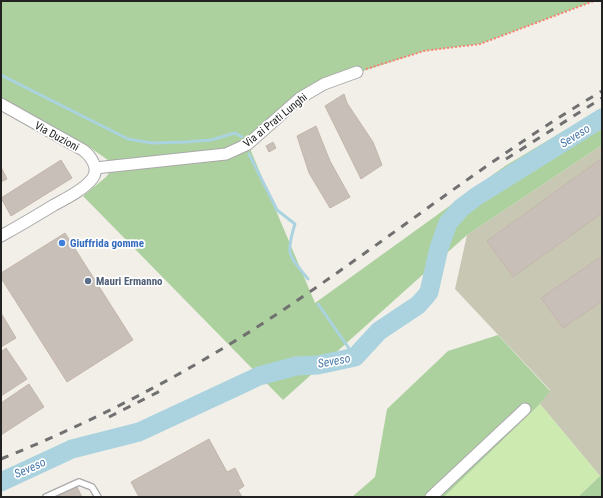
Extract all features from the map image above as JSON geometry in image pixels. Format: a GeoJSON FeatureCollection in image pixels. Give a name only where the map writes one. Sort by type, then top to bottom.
{"type":"FeatureCollection","features":[{"type":"Feature","properties":{"kind":"street","name":"Via ai Prati Lunghi"},"geometry":{"type":"LineString","coordinates":[[95,168],[226,154],[248,144],[300,98],[324,84],[357,72]]}},
{"type":"Feature","properties":{"kind":"street","name":"Via Duzioni"},"geometry":{"type":"LineString","coordinates":[[3,107],[83,150],[90,155],[95,168]]}},
{"type":"Feature","properties":{"kind":"street"},"geometry":{"type":"LineString","coordinates":[[1,236],[73,194],[92,178],[95,168]]}},
{"type":"Feature","properties":{"kind":"street"},"geometry":{"type":"LineString","coordinates":[[431,497],[525,409]]}},
{"type":"Feature","properties":{"kind":"lane"},"geometry":{"type":"LineString","coordinates":[[46,497],[78,482],[92,488],[98,497]]}},
{"type":"Feature","properties":{"kind":"path"},"geometry":{"type":"LineString","coordinates":[[357,72],[424,51],[480,44],[594,1]]}},
{"type":"Feature","properties":{"kind":"shaded area"},"geometry":{"type":"Polygon","coordinates":[[[602,145],[602,474],[600,476],[540,404],[550,390],[455,289],[467,235],[602,145]]]}},
{"type":"Feature","properties":{"kind":"green space"},"geometry":{"type":"Polygon","coordinates":[[[1,1],[594,1],[480,44],[424,51],[324,84],[248,144],[315,303],[505,166],[602,108],[602,145],[467,235],[283,400],[83,196],[106,177],[115,165],[85,144],[22,111],[1,98],[1,1]]]}},
{"type":"Feature","properties":{"kind":"green space"},"geometry":{"type":"Polygon","coordinates":[[[498,335],[550,391],[540,404],[444,497],[352,497],[375,477],[387,409],[448,351],[498,335]]]}},
{"type":"Feature","properties":{"kind":"green space"},"geometry":{"type":"Polygon","coordinates":[[[540,404],[600,476],[578,497],[444,497],[540,404]]]}},
{"type":"Feature","properties":{"kind":"green space"},"geometry":{"type":"Polygon","coordinates":[[[602,474],[602,497],[578,497],[600,476],[602,474]]]}},
{"type":"Feature","properties":{"kind":"building"},"geometry":{"type":"Polygon","coordinates":[[[344,94],[347,103],[373,142],[382,165],[361,179],[325,106],[344,94]]]}},
{"type":"Feature","properties":{"kind":"building"},"geometry":{"type":"Polygon","coordinates":[[[316,126],[330,161],[350,197],[330,208],[309,173],[297,136],[316,126]]]}},
{"type":"Feature","properties":{"kind":"building"},"geometry":{"type":"Polygon","coordinates":[[[273,142],[276,148],[269,152],[266,146],[273,142]]]}},
{"type":"Feature","properties":{"kind":"building"},"geometry":{"type":"Polygon","coordinates":[[[602,158],[602,213],[513,277],[487,241],[602,158]]]}},
{"type":"Feature","properties":{"kind":"building"},"geometry":{"type":"Polygon","coordinates":[[[61,160],[72,178],[11,216],[1,198],[61,160]]]}},
{"type":"Feature","properties":{"kind":"building"},"geometry":{"type":"Polygon","coordinates":[[[1,167],[7,179],[1,182],[1,167]]]}},
{"type":"Feature","properties":{"kind":"building"},"geometry":{"type":"Polygon","coordinates":[[[65,233],[133,340],[67,382],[1,278],[1,273],[65,233]]]}},
{"type":"Feature","properties":{"kind":"building"},"geometry":{"type":"Polygon","coordinates":[[[602,256],[602,301],[563,328],[541,298],[602,256]]]}},
{"type":"Feature","properties":{"kind":"building"},"geometry":{"type":"Polygon","coordinates":[[[1,313],[16,338],[1,347],[1,313]]]}},
{"type":"Feature","properties":{"kind":"building"},"geometry":{"type":"Polygon","coordinates":[[[6,348],[27,379],[1,396],[1,352],[6,348]]]}},
{"type":"Feature","properties":{"kind":"building"},"geometry":{"type":"Polygon","coordinates":[[[29,384],[44,407],[1,435],[1,403],[29,384]]]}},
{"type":"Feature","properties":{"kind":"building"},"geometry":{"type":"Polygon","coordinates":[[[209,439],[227,472],[235,468],[244,486],[238,490],[242,497],[139,497],[131,482],[209,439]]]}},
{"type":"Feature","properties":{"kind":"building"},"geometry":{"type":"Polygon","coordinates":[[[76,485],[82,497],[55,497],[76,485]]]}},
{"type":"Feature","properties":{"kind":"waterway"},"geometry":{"type":"LineString","coordinates":[[1,75],[128,139],[152,143],[211,140],[235,133],[242,137]]}},
{"type":"Feature","properties":{"kind":"waterway","name":"Seveso"},"geometry":{"type":"LineString","coordinates":[[1,482],[72,449],[139,432],[259,376],[296,366],[318,365],[355,357],[379,331],[418,305],[429,292],[439,248],[448,223],[461,208],[477,196],[602,118]]}},
{"type":"Feature","properties":{"kind":"waterway"},"geometry":{"type":"LineString","coordinates":[[249,154],[277,210],[295,224],[290,242],[291,254],[297,265],[308,279]]}},
{"type":"Feature","properties":{"kind":"waterway"},"geometry":{"type":"LineString","coordinates":[[318,304],[355,357]]}},
{"type":"Feature","properties":{"kind":"railway"},"geometry":{"type":"LineString","coordinates":[[1,459],[108,411],[211,356],[318,286],[519,144],[602,91]]}},
{"type":"Feature","properties":{"kind":"railway"},"geometry":{"type":"LineString","coordinates":[[506,159],[602,98]]}},
{"type":"Feature","properties":{"kind":"railway"},"geometry":{"type":"LineString","coordinates":[[109,417],[162,390]]}},
{"type":"Feature","properties":{"kind":"place","name":"Giuffrida gomme"},"geometry":{"type":"Point","coordinates":[62,243]}},
{"type":"Feature","properties":{"kind":"place","name":"Mauri Ermanno"},"geometry":{"type":"Point","coordinates":[88,281]}}]}
